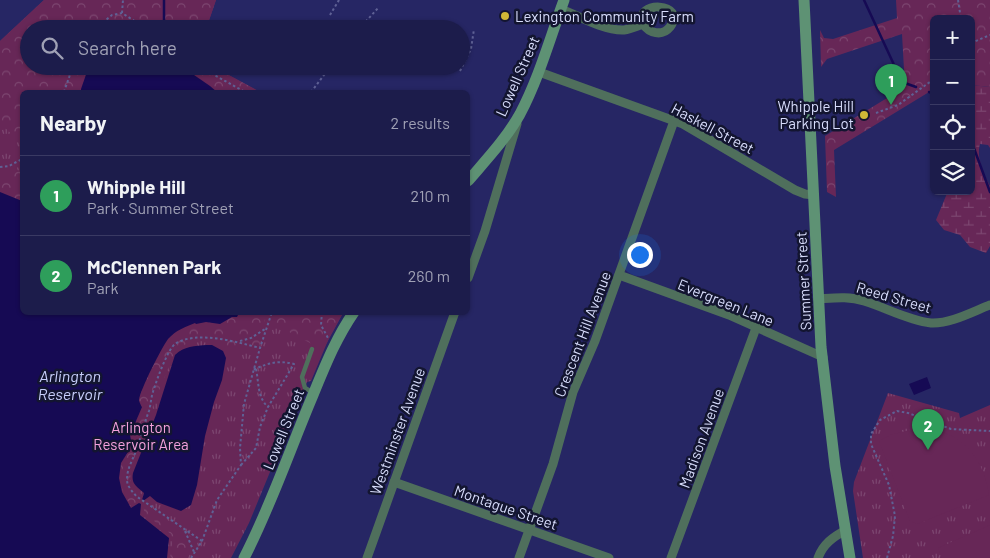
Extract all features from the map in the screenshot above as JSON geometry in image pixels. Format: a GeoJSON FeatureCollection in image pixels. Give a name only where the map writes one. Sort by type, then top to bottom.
{"type":"FeatureCollection","features":[{"type":"Feature","properties":{"kind":"main road","name":"Summer Street"},"geometry":{"type":"LineString","coordinates":[[804,0],[818,299],[835,466],[850,558]]}},
{"type":"Feature","properties":{"kind":"main road","name":"Lowell Street"},"geometry":{"type":"LineString","coordinates":[[470,178],[494,150],[519,115],[539,72],[562,5]]}},
{"type":"Feature","properties":{"kind":"main road","name":"Lowell Street"},"geometry":{"type":"LineString","coordinates":[[244,558],[332,349],[352,315]]}},
{"type":"Feature","properties":{"kind":"street"},"geometry":{"type":"LineString","coordinates":[[562,5],[613,29],[625,30],[643,24]]}},
{"type":"Feature","properties":{"kind":"street","name":"Haskell Street"},"geometry":{"type":"LineString","coordinates":[[539,72],[674,121],[795,190],[804,194],[814,195]]}},
{"type":"Feature","properties":{"kind":"street"},"geometry":{"type":"LineString","coordinates":[[470,272],[488,222],[519,115]]}},
{"type":"Feature","properties":{"kind":"street","name":"Crescent Hill Avenue"},"geometry":{"type":"LineString","coordinates":[[519,558],[553,464],[573,392],[595,340],[674,121]]}},
{"type":"Feature","properties":{"kind":"street","name":"Evergreen Lane"},"geometry":{"type":"LineString","coordinates":[[619,275],[728,315],[823,356]]}},
{"type":"Feature","properties":{"kind":"street","name":"Reed Street"},"geometry":{"type":"LineString","coordinates":[[818,299],[844,297],[863,300],[912,319],[932,323],[949,320],[990,305]]}},
{"type":"Feature","properties":{"kind":"street","name":"Westminster Avenue"},"geometry":{"type":"LineString","coordinates":[[367,558],[454,315]]}},
{"type":"Feature","properties":{"kind":"street","name":"Madison Avenue"},"geometry":{"type":"LineString","coordinates":[[671,558],[756,328]]}},
{"type":"Feature","properties":{"kind":"street","name":"Montague Street"},"geometry":{"type":"LineString","coordinates":[[394,482],[609,558]]}},
{"type":"Feature","properties":{"kind":"street"},"geometry":{"type":"LineString","coordinates":[[818,558],[821,549],[831,539],[846,530]]}},
{"type":"Feature","properties":{"kind":"lane"},"geometry":{"type":"LineString","coordinates":[[312,349],[302,377],[304,388],[314,393]]}},
{"type":"Feature","properties":{"kind":"path"},"geometry":{"type":"LineString","coordinates":[[122,13],[123,0]]}},
{"type":"Feature","properties":{"kind":"path"},"geometry":{"type":"LineString","coordinates":[[330,15],[339,0]]}},
{"type":"Feature","properties":{"kind":"path"},"geometry":{"type":"LineString","coordinates":[[958,0],[960,15]]}},
{"type":"Feature","properties":{"kind":"path"},"geometry":{"type":"LineString","coordinates":[[367,20],[379,7]]}},
{"type":"Feature","properties":{"kind":"path"},"geometry":{"type":"LineString","coordinates":[[106,20],[112,15],[122,13],[133,20]]}},
{"type":"Feature","properties":{"kind":"path"},"geometry":{"type":"LineString","coordinates":[[470,51],[474,29]]}},
{"type":"Feature","properties":{"kind":"path"},"geometry":{"type":"LineString","coordinates":[[975,41],[990,34]]}},
{"type":"Feature","properties":{"kind":"path"},"geometry":{"type":"LineString","coordinates":[[65,90],[70,75]]}},
{"type":"Feature","properties":{"kind":"path"},"geometry":{"type":"LineString","coordinates":[[214,75],[241,90]]}},
{"type":"Feature","properties":{"kind":"path"},"geometry":{"type":"LineString","coordinates":[[313,90],[324,75]]}},
{"type":"Feature","properties":{"kind":"path"},"geometry":{"type":"LineString","coordinates":[[876,113],[898,105],[930,82]]}},
{"type":"Feature","properties":{"kind":"path"},"geometry":{"type":"LineString","coordinates":[[0,166],[9,166],[20,160]]}},
{"type":"Feature","properties":{"kind":"path"},"geometry":{"type":"LineString","coordinates":[[241,465],[240,448],[244,404],[271,315]]}},
{"type":"Feature","properties":{"kind":"path"},"geometry":{"type":"LineString","coordinates":[[322,315],[321,325],[332,349]]}},
{"type":"Feature","properties":{"kind":"path"},"geometry":{"type":"LineString","coordinates":[[237,342],[251,338],[265,329]]}},
{"type":"Feature","properties":{"kind":"path"},"geometry":{"type":"LineString","coordinates":[[202,541],[140,500],[130,489],[127,481],[129,466],[149,410],[153,390],[172,345],[192,338],[225,339],[260,348]]}},
{"type":"Feature","properties":{"kind":"path"},"geometry":{"type":"LineString","coordinates":[[191,558],[202,541],[217,500],[241,465],[256,448],[260,427],[268,407],[294,364],[283,361],[254,369]]}},
{"type":"Feature","properties":{"kind":"path"},"geometry":{"type":"LineString","coordinates":[[254,369],[258,377],[262,402],[268,407]]}},
{"type":"Feature","properties":{"kind":"path"},"geometry":{"type":"LineString","coordinates":[[887,558],[893,536],[895,516],[889,484],[871,444],[871,434],[880,420],[897,411],[908,413],[951,429],[990,431]]}},
{"type":"Feature","properties":{"kind":"path"},"geometry":{"type":"LineString","coordinates":[[182,527],[193,547],[194,554]]}},
{"type":"Feature","properties":{"kind":"green space","name":"Arlington Reservoir Area"},"geometry":{"type":"Polygon","coordinates":[[[44,0],[216,0],[209,20],[23,20],[44,0]]]}},
{"type":"Feature","properties":{"kind":"green space"},"geometry":{"type":"Polygon","coordinates":[[[44,0],[216,0],[209,20],[23,20],[44,0]]]}},
{"type":"Feature","properties":{"kind":"green space"},"geometry":{"type":"Polygon","coordinates":[[[896,0],[990,0],[990,87],[975,85],[975,15],[930,15],[930,91],[834,150],[836,197],[827,192],[825,136],[905,87],[902,34],[827,59],[821,67],[820,30],[824,38],[833,39],[897,18],[896,0]]]}},
{"type":"Feature","properties":{"kind":"green space","name":"Arlington Reservoir Area"},"geometry":{"type":"Polygon","coordinates":[[[20,22],[20,75],[229,75],[256,90],[20,90],[20,315],[342,315],[329,338],[311,381],[307,382],[249,523],[231,558],[0,558],[0,41],[20,22]]]}},
{"type":"Feature","properties":{"kind":"green space"},"geometry":{"type":"Polygon","coordinates":[[[20,22],[20,75],[86,75],[81,90],[20,90],[20,142],[0,123],[0,41],[20,22]]]}},
{"type":"Feature","properties":{"kind":"green space"},"geometry":{"type":"Polygon","coordinates":[[[195,75],[229,75],[256,90],[218,90],[195,75]]]}},
{"type":"Feature","properties":{"kind":"green space"},"geometry":{"type":"Polygon","coordinates":[[[975,85],[990,87],[990,148],[988,145],[980,144],[979,154],[981,166],[990,186],[990,246],[986,253],[970,247],[960,235],[944,230],[936,220],[946,195],[975,195],[975,85]]]}},
{"type":"Feature","properties":{"kind":"green space"},"geometry":{"type":"Polygon","coordinates":[[[20,170],[20,201],[0,192],[0,172],[20,170]]]}},
{"type":"Feature","properties":{"kind":"green space"},"geometry":{"type":"Polygon","coordinates":[[[238,315],[342,315],[323,350],[265,319],[258,352],[245,348],[231,349],[218,341],[204,338],[192,341],[180,348],[172,359],[139,444],[131,476],[131,485],[143,495],[141,501],[133,506],[125,498],[119,478],[121,463],[128,452],[129,435],[142,407],[139,400],[140,395],[161,350],[171,336],[184,327],[195,323],[224,321],[238,315]]]}},
{"type":"Feature","properties":{"kind":"green space"},"geometry":{"type":"Polygon","coordinates":[[[888,393],[959,413],[960,418],[990,405],[990,558],[863,558],[853,491],[854,482],[888,393]]]}},
{"type":"Feature","properties":{"kind":"green space"},"geometry":{"type":"Polygon","coordinates":[[[914,429],[945,433],[965,445],[981,468],[989,495],[917,524],[910,521],[879,441],[890,435],[914,429]]]}},
{"type":"Feature","properties":{"kind":"green space"},"geometry":{"type":"Polygon","coordinates":[[[143,506],[176,525],[198,542],[187,558],[170,558],[171,534],[145,514],[143,506]]]}},
{"type":"Feature","properties":{"kind":"green space"},"geometry":{"type":"Polygon","coordinates":[[[990,525],[990,558],[942,558],[938,548],[990,525]]]}},
{"type":"Feature","properties":{"kind":"water"},"geometry":{"type":"Polygon","coordinates":[[[86,75],[194,75],[215,90],[81,90],[86,75]]]}},
{"type":"Feature","properties":{"kind":"water","name":"Arlington Reservoir"},"geometry":{"type":"Polygon","coordinates":[[[0,192],[20,200],[20,315],[238,315],[220,324],[195,323],[174,333],[161,350],[140,395],[139,400],[142,407],[130,435],[131,440],[128,452],[121,463],[119,478],[122,492],[131,508],[139,503],[141,504],[140,515],[169,538],[167,558],[0,558],[0,192]]]}},
{"type":"Feature","properties":{"kind":"water"},"geometry":{"type":"Polygon","coordinates":[[[212,345],[223,351],[226,358],[222,380],[205,436],[197,485],[191,505],[181,511],[157,502],[150,496],[143,501],[144,493],[133,482],[133,473],[156,415],[175,355],[186,348],[212,345]]]}},
{"type":"Feature","properties":{"kind":"water"},"geometry":{"type":"Polygon","coordinates":[[[927,377],[931,388],[914,395],[909,384],[927,377]]]}},
{"type":"Feature","properties":{"kind":"waterway"},"geometry":{"type":"LineString","coordinates":[[164,0],[164,20]]}},
{"type":"Feature","properties":{"kind":"waterway"},"geometry":{"type":"LineString","coordinates":[[864,0],[902,82],[916,87]]}},
{"type":"Feature","properties":{"kind":"waterway"},"geometry":{"type":"LineString","coordinates":[[975,150],[990,192]]}},
{"type":"Feature","properties":{"kind":"place","name":"Lexington Community Farm"},"geometry":{"type":"Point","coordinates":[505,16]}},
{"type":"Feature","properties":{"kind":"place","name":"Whipple Hill"},"geometry":{"type":"Point","coordinates":[891,105]}},
{"type":"Feature","properties":{"kind":"place","name":"Whipple Hill Parking Lot"},"geometry":{"type":"Point","coordinates":[864,115]}},
{"type":"Feature","properties":{"kind":"place","name":"McClennen Park"},"geometry":{"type":"Point","coordinates":[928,450]}}]}
